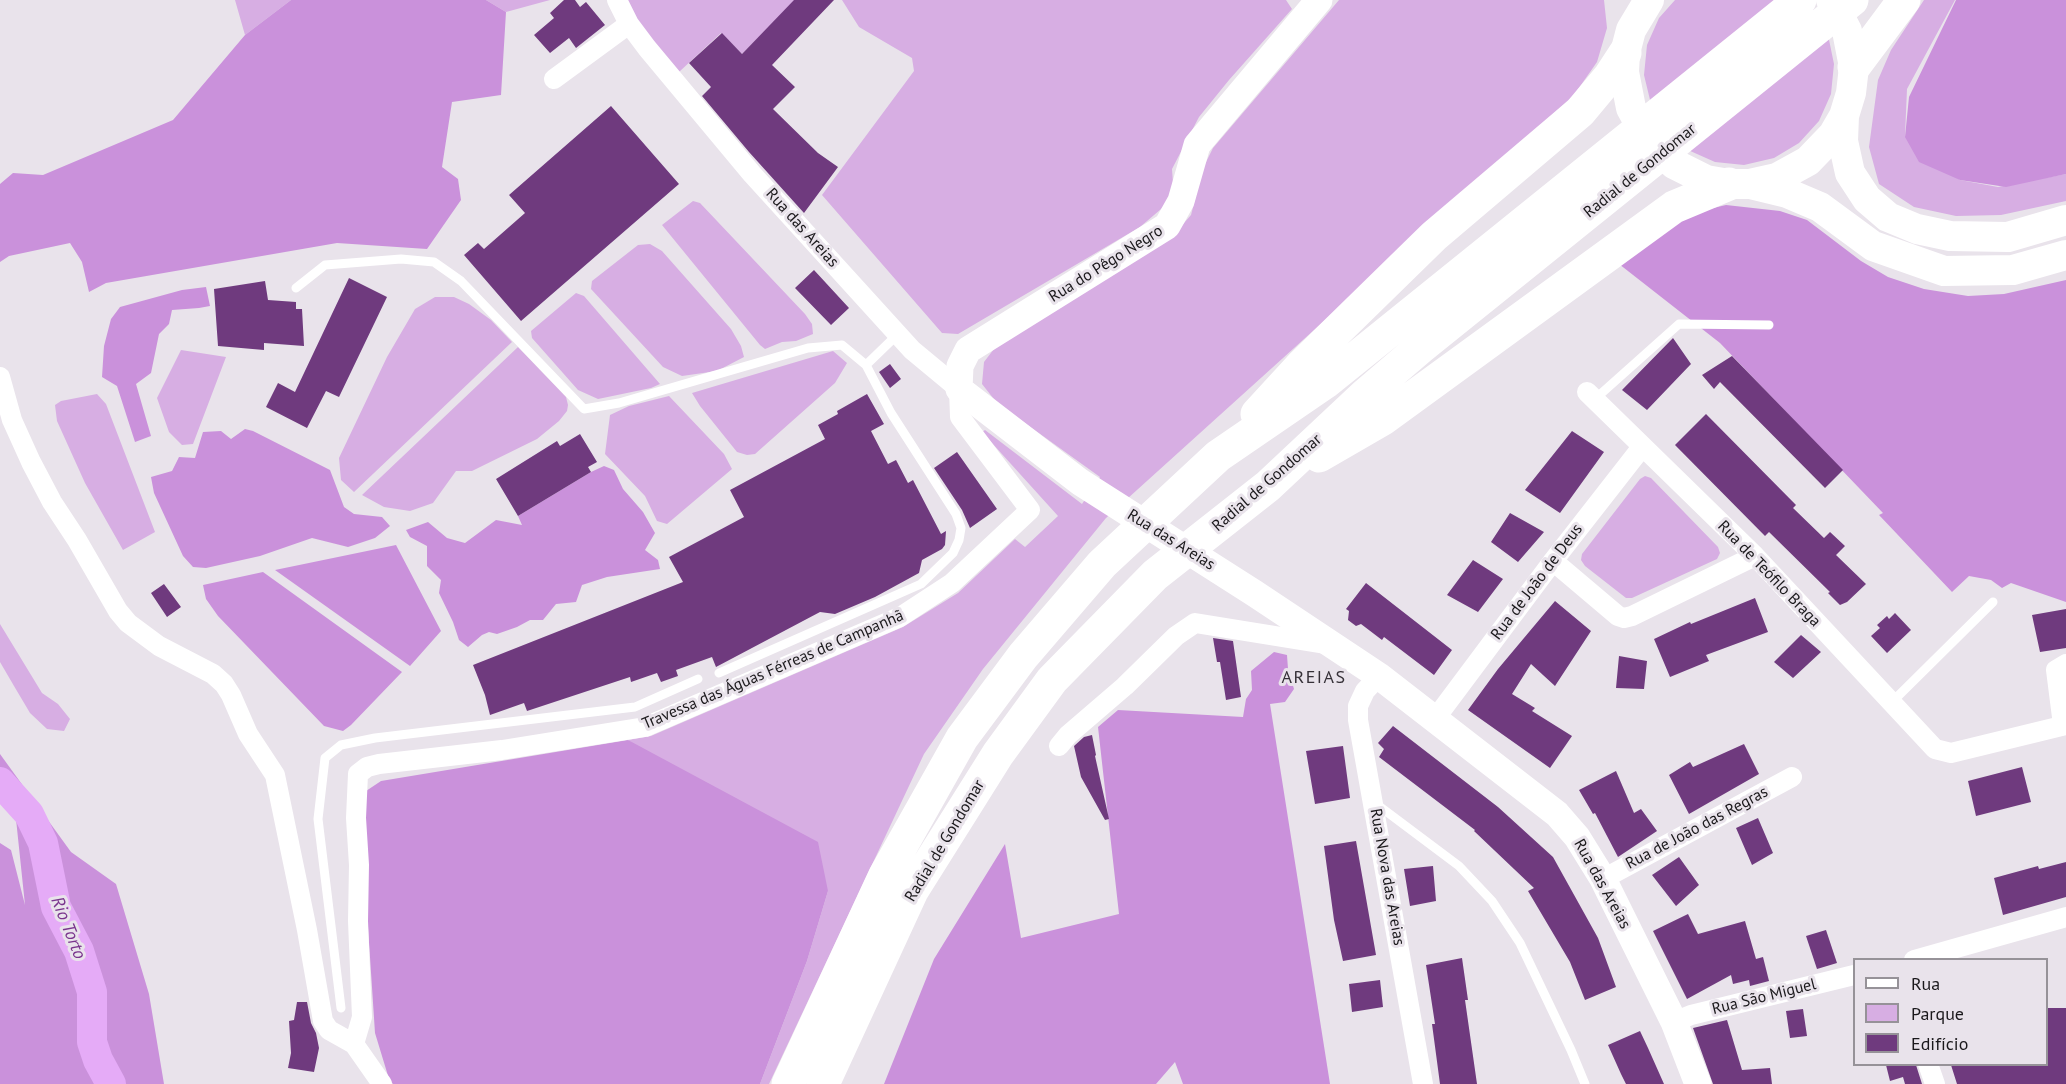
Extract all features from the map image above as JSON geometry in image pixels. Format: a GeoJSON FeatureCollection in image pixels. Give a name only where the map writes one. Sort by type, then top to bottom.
{"type":"FeatureCollection","features":[{"type":"Feature","properties":{"kind":"highway","name":"Radial de Gondomar"},"geometry":{"type":"LineString","coordinates":[[788,1084],[885,875],[962,738],[1023,656],[1102,564],[1218,456],[1326,382],[1800,0]]}},
{"type":"Feature","properties":{"kind":"highway","name":"Radial de Gondomar"},"geometry":{"type":"LineString","coordinates":[[823,1084],[912,891],[998,754],[1052,680],[1155,575],[1268,486],[1365,395],[1420,348],[1852,0]]}},
{"type":"Feature","properties":{"kind":"highway"},"geometry":{"type":"LineString","coordinates":[[1854,67],[1904,0]]}},
{"type":"Feature","properties":{"kind":"highway"},"geometry":{"type":"LineString","coordinates":[[1218,456],[1303,363],[1426,244],[1580,112],[1610,76],[1628,41]]}},
{"type":"Feature","properties":{"kind":"highway"},"geometry":{"type":"LineString","coordinates":[[1268,486],[1383,419],[1674,207],[1739,184]]}},
{"type":"Feature","properties":{"kind":"main road"},"geometry":{"type":"LineString","coordinates":[[1649,0],[1628,41],[1624,72],[1631,108],[1648,139],[1674,164],[1706,180],[1787,194],[1820,207],[1873,246],[1944,271],[2013,270],[2066,255]]}},
{"type":"Feature","properties":{"kind":"main road"},"geometry":{"type":"LineString","coordinates":[[1739,184],[1777,178],[1808,161],[1833,135],[1844,116],[1851,93],[1854,67],[1847,31],[1831,0]]}},
{"type":"Feature","properties":{"kind":"main road"},"geometry":{"type":"LineString","coordinates":[[1844,116],[1843,141],[1850,173],[1867,199],[1888,217],[1917,229],[1950,236],[2008,237],[2066,220]]}},
{"type":"Feature","properties":{"kind":"street","name":"Rua das Areias"},"geometry":{"type":"LineString","coordinates":[[617,0],[629,24],[646,48],[752,174],[912,350],[1080,482],[1379,676],[1557,814],[1577,837],[1603,879],[1674,1022],[1698,1084]]}},
{"type":"Feature","properties":{"kind":"street","name":"Rua do Pêgo Negro"},"geometry":{"type":"LineString","coordinates":[[959,389],[960,366],[968,350],[1167,226],[1181,201],[1197,145],[1319,0]]}},
{"type":"Feature","properties":{"kind":"street"},"geometry":{"type":"LineString","coordinates":[[1626,0],[1628,41]]}},
{"type":"Feature","properties":{"kind":"street"},"geometry":{"type":"LineString","coordinates":[[554,79],[629,24]]}},
{"type":"Feature","properties":{"kind":"street"},"geometry":{"type":"LineString","coordinates":[[0,377],[12,420],[31,462],[52,502],[118,611],[128,623],[159,646],[213,674],[224,684],[248,734],[275,775],[323,1021],[329,1030],[354,1044],[382,1084]]}},
{"type":"Feature","properties":{"kind":"street","name":"Travessa das Águas Férreas de Campanhã"},"geometry":{"type":"LineString","coordinates":[[354,1044],[363,1017],[358,921],[359,865],[356,818],[358,774],[367,767],[379,764],[502,750],[645,727],[900,617],[952,583],[1030,510],[960,417],[959,389]]}},
{"type":"Feature","properties":{"kind":"street","name":"Rua de Teófilo Braga"},"geometry":{"type":"LineString","coordinates":[[1591,395],[1755,556],[1935,749],[1951,753],[2065,725]]}},
{"type":"Feature","properties":{"kind":"street","name":"Rua de João de Deus"},"geometry":{"type":"LineString","coordinates":[[1435,719],[1642,447]]}},
{"type":"Feature","properties":{"kind":"street"},"geometry":{"type":"LineString","coordinates":[[1553,561],[1618,616],[1624,618],[1755,556]]}},
{"type":"Feature","properties":{"kind":"street"},"geometry":{"type":"LineString","coordinates":[[1059,746],[1068,735],[1125,686],[1176,636],[1195,623],[1329,644]]}},
{"type":"Feature","properties":{"kind":"street"},"geometry":{"type":"LineString","coordinates":[[2065,725],[2056,670],[2066,664]]}},
{"type":"Feature","properties":{"kind":"street","name":"Rua Nova das Areias"},"geometry":{"type":"LineString","coordinates":[[1379,676],[1365,691],[1358,706],[1358,720],[1423,1084]]}},
{"type":"Feature","properties":{"kind":"street","name":"Rua de João das Regras"},"geometry":{"type":"LineString","coordinates":[[1603,879],[1792,777]]}},
{"type":"Feature","properties":{"kind":"street"},"geometry":{"type":"LineString","coordinates":[[1921,958],[2066,918]]}},
{"type":"Feature","properties":{"kind":"street","name":"Rua São Miguel"},"geometry":{"type":"LineString","coordinates":[[1674,1022],[1691,1015],[1853,975]]}},
{"type":"Feature","properties":{"kind":"street"},"geometry":{"type":"LineString","coordinates":[[1928,1066],[1935,1084]]}},
{"type":"Feature","properties":{"kind":"lane"},"geometry":{"type":"LineString","coordinates":[[296,288],[325,265],[401,259],[434,262],[461,281],[584,409],[619,403],[808,348],[842,345],[866,365],[891,413],[956,514],[961,528],[953,553],[921,584],[719,673]]}},
{"type":"Feature","properties":{"kind":"lane"},"geometry":{"type":"LineString","coordinates":[[1591,395],[1679,324],[1770,325]]}},
{"type":"Feature","properties":{"kind":"lane"},"geometry":{"type":"LineString","coordinates":[[866,365],[898,334]]}},
{"type":"Feature","properties":{"kind":"lane"},"geometry":{"type":"LineString","coordinates":[[1892,702],[1993,602]]}},
{"type":"Feature","properties":{"kind":"lane"},"geometry":{"type":"LineString","coordinates":[[341,1008],[318,819],[326,758],[341,745],[375,738],[635,707],[698,679]]}},
{"type":"Feature","properties":{"kind":"lane"},"geometry":{"type":"LineString","coordinates":[[1373,802],[1459,866],[1492,901],[1520,943],[1585,1084]]}},
{"type":"Feature","properties":{"kind":"green space"},"geometry":{"type":"Polygon","coordinates":[[[235,0],[291,0],[245,35],[235,0]]]}},
{"type":"Feature","properties":{"kind":"green space"},"geometry":{"type":"Polygon","coordinates":[[[486,0],[550,0],[506,12],[486,0]]]}},
{"type":"Feature","properties":{"kind":"green space"},"geometry":{"type":"Polygon","coordinates":[[[625,0],[795,0],[742,54],[721,33],[679,72],[646,36],[625,0]]]}},
{"type":"Feature","properties":{"kind":"green space"},"geometry":{"type":"Polygon","coordinates":[[[842,0],[1286,0],[1292,9],[1199,117],[1172,169],[1174,198],[1140,227],[958,334],[942,333],[822,195],[914,71],[912,58],[859,27],[842,0]]]}},
{"type":"Feature","properties":{"kind":"green space"},"geometry":{"type":"Polygon","coordinates":[[[1339,0],[1604,0],[1607,28],[1597,62],[1574,95],[1106,518],[983,669],[924,754],[769,1084],[760,1084],[807,961],[828,891],[628,740],[651,736],[903,627],[958,593],[1015,539],[1025,547],[1058,516],[982,432],[985,430],[1082,504],[1100,477],[997,403],[982,384],[984,362],[997,345],[1170,239],[1191,215],[1203,168],[1213,148],[1339,0]]]}},
{"type":"Feature","properties":{"kind":"green space"},"geometry":{"type":"Polygon","coordinates":[[[1675,0],[1803,0],[1813,9],[1828,35],[1834,64],[1831,94],[1819,121],[1799,143],[1774,158],[1744,165],[1715,162],[1688,150],[1651,104],[1644,75],[1647,45],[1659,18],[1675,0]]]}},
{"type":"Feature","properties":{"kind":"green space"},"geometry":{"type":"Polygon","coordinates":[[[1924,0],[1955,0],[1907,89],[1905,136],[1960,180],[1998,187],[2066,174],[2066,201],[2001,215],[1956,216],[1914,207],[1879,184],[1869,147],[1878,80],[1891,50],[1924,0]]]}},
{"type":"Feature","properties":{"kind":"green space"},"geometry":{"type":"Polygon","coordinates":[[[693,201],[700,203],[805,314],[812,324],[813,334],[765,349],[760,345],[662,225],[693,201]]]}},
{"type":"Feature","properties":{"kind":"green space"},"geometry":{"type":"Polygon","coordinates":[[[650,244],[662,251],[731,329],[741,346],[744,357],[717,371],[682,376],[663,367],[591,289],[592,281],[638,245],[650,244]]]}},
{"type":"Feature","properties":{"kind":"green space"},"geometry":{"type":"Polygon","coordinates":[[[576,293],[584,296],[660,384],[598,399],[578,390],[532,338],[531,331],[576,293]]]}},
{"type":"Feature","properties":{"kind":"green space"},"geometry":{"type":"Polygon","coordinates":[[[435,297],[454,297],[469,304],[491,320],[512,342],[354,492],[341,480],[339,458],[387,357],[415,309],[435,297]]]}},
{"type":"Feature","properties":{"kind":"green space"},"geometry":{"type":"Polygon","coordinates":[[[518,347],[566,397],[567,411],[559,421],[537,439],[472,471],[456,471],[433,503],[410,511],[384,507],[362,495],[518,347]]]}},
{"type":"Feature","properties":{"kind":"green space"},"geometry":{"type":"Polygon","coordinates":[[[181,350],[226,357],[193,444],[182,445],[169,432],[157,398],[181,350]]]}},
{"type":"Feature","properties":{"kind":"green space"},"geometry":{"type":"Polygon","coordinates":[[[833,351],[847,363],[835,383],[755,454],[747,455],[737,452],[692,393],[833,351]]]}},
{"type":"Feature","properties":{"kind":"green space"},"geometry":{"type":"Polygon","coordinates":[[[97,394],[106,404],[155,532],[123,550],[85,483],[57,421],[55,405],[61,401],[97,394]]]}},
{"type":"Feature","properties":{"kind":"green space"},"geometry":{"type":"Polygon","coordinates":[[[669,396],[724,454],[732,469],[667,524],[657,521],[645,496],[605,454],[610,415],[629,406],[669,396]]]}},
{"type":"Feature","properties":{"kind":"green space"},"geometry":{"type":"Polygon","coordinates":[[[1645,476],[1651,478],[1718,547],[1720,553],[1717,559],[1632,598],[1626,598],[1585,566],[1581,560],[1582,554],[1640,479],[1645,476]]]}},
{"type":"Feature","properties":{"kind":"green space"},"geometry":{"type":"Polygon","coordinates":[[[0,624],[42,693],[58,704],[70,719],[64,731],[47,729],[30,713],[0,662],[0,624]]]}},
{"type":"Feature","properties":{"kind":"shaded area"},"geometry":{"type":"Polygon","coordinates":[[[291,0],[486,0],[506,12],[501,95],[452,102],[442,167],[458,179],[461,200],[427,249],[337,243],[106,283],[89,292],[82,262],[70,243],[9,256],[0,262],[0,184],[13,173],[43,175],[173,120],[245,35],[291,0]]]}},
{"type":"Feature","properties":{"kind":"shaded area"},"geometry":{"type":"Polygon","coordinates":[[[1956,0],[2066,0],[2066,174],[2006,187],[1960,180],[1919,162],[1905,137],[1909,97],[1956,0]]]}},
{"type":"Feature","properties":{"kind":"shaded area"},"geometry":{"type":"Polygon","coordinates":[[[1726,205],[1780,211],[1807,220],[1861,261],[1888,277],[1924,289],[1968,296],[2004,294],[2066,280],[2066,602],[2011,583],[2002,588],[1991,580],[1969,576],[1952,592],[1879,515],[1883,513],[1720,343],[1619,264],[1688,214],[1726,205]]]}},
{"type":"Feature","properties":{"kind":"shaded area"},"geometry":{"type":"Polygon","coordinates":[[[206,287],[210,306],[172,310],[169,324],[159,334],[151,373],[136,384],[151,436],[135,442],[117,386],[102,377],[104,346],[111,319],[120,307],[182,290],[206,287]]]}},
{"type":"Feature","properties":{"kind":"shaded area"},"geometry":{"type":"Polygon","coordinates":[[[245,429],[330,470],[344,507],[354,514],[382,517],[390,526],[375,538],[348,547],[312,538],[260,556],[206,568],[193,567],[183,556],[154,493],[151,477],[172,471],[179,457],[195,458],[203,432],[221,431],[231,439],[245,429]]]}},
{"type":"Feature","properties":{"kind":"shaded area"},"geometry":{"type":"Polygon","coordinates":[[[604,466],[614,470],[623,489],[643,512],[655,533],[645,550],[658,560],[660,569],[607,577],[582,585],[576,602],[556,604],[543,620],[530,620],[497,634],[489,632],[468,647],[459,640],[439,593],[441,580],[427,566],[427,546],[410,537],[406,530],[428,522],[447,538],[465,543],[496,520],[522,525],[518,516],[604,466]]]}},
{"type":"Feature","properties":{"kind":"shaded area"},"geometry":{"type":"Polygon","coordinates":[[[396,545],[441,631],[410,666],[275,570],[396,545]]]}},
{"type":"Feature","properties":{"kind":"shaded area"},"geometry":{"type":"Polygon","coordinates":[[[263,572],[402,672],[343,731],[324,726],[218,616],[206,599],[203,585],[263,572]]]}},
{"type":"Feature","properties":{"kind":"shaded area"},"geometry":{"type":"Polygon","coordinates":[[[1274,652],[1287,655],[1288,669],[1294,689],[1285,702],[1270,704],[1330,1084],[1183,1084],[1175,1062],[1156,1084],[884,1084],[934,959],[1005,844],[1021,938],[1119,914],[1098,727],[1118,710],[1243,717],[1246,699],[1252,690],[1251,671],[1274,652]]]}},
{"type":"Feature","properties":{"kind":"shaded area"},"geometry":{"type":"Polygon","coordinates":[[[628,740],[818,842],[828,891],[807,961],[760,1084],[393,1084],[389,1079],[375,1033],[362,836],[366,791],[381,781],[628,740]]]}},
{"type":"Feature","properties":{"kind":"shaded area"},"geometry":{"type":"Polygon","coordinates":[[[0,754],[71,852],[116,884],[149,994],[164,1084],[0,1084],[0,843],[11,850],[25,905],[16,819],[0,801],[0,754]]]}},
{"type":"Feature","properties":{"kind":"building"},"geometry":{"type":"Polygon","coordinates":[[[564,0],[575,0],[580,7],[586,2],[605,25],[576,48],[569,38],[550,53],[534,35],[554,18],[550,13],[564,0]]]}},
{"type":"Feature","properties":{"kind":"building"},"geometry":{"type":"Polygon","coordinates":[[[794,0],[834,0],[772,65],[795,87],[773,109],[818,153],[838,167],[804,213],[702,96],[711,87],[689,63],[722,33],[742,54],[794,0]]]}},
{"type":"Feature","properties":{"kind":"building"},"geometry":{"type":"Polygon","coordinates":[[[611,106],[679,184],[521,321],[464,255],[478,243],[484,249],[525,213],[509,195],[611,106]]]}},
{"type":"Feature","properties":{"kind":"building"},"geometry":{"type":"Polygon","coordinates":[[[814,270],[849,308],[831,325],[795,288],[814,270]]]}},
{"type":"Feature","properties":{"kind":"building"},"geometry":{"type":"Polygon","coordinates":[[[349,278],[387,297],[339,397],[326,391],[307,428],[266,407],[278,383],[295,392],[349,278]]]}},
{"type":"Feature","properties":{"kind":"building"},"geometry":{"type":"Polygon","coordinates":[[[265,281],[268,300],[296,302],[296,309],[302,309],[304,346],[264,343],[264,350],[218,346],[214,289],[265,281]]]}},
{"type":"Feature","properties":{"kind":"building"},"geometry":{"type":"Polygon","coordinates":[[[1673,338],[1691,364],[1647,410],[1622,390],[1673,338]]]}},
{"type":"Feature","properties":{"kind":"building"},"geometry":{"type":"Polygon","coordinates":[[[1732,356],[1843,470],[1825,488],[1720,382],[1714,389],[1702,375],[1732,356]]]}},
{"type":"Feature","properties":{"kind":"building"},"geometry":{"type":"Polygon","coordinates":[[[890,364],[901,379],[890,388],[879,372],[890,364]]]}},
{"type":"Feature","properties":{"kind":"building"},"geometry":{"type":"Polygon","coordinates":[[[867,394],[884,424],[871,431],[888,464],[896,460],[908,483],[913,480],[941,534],[946,531],[945,545],[922,560],[919,573],[875,597],[835,614],[820,612],[716,667],[712,657],[676,670],[678,676],[661,682],[657,673],[631,682],[630,677],[527,711],[524,703],[490,715],[473,665],[683,582],[669,557],[744,517],[730,490],[825,439],[818,425],[867,394]]]}},
{"type":"Feature","properties":{"kind":"building"},"geometry":{"type":"Polygon","coordinates":[[[1706,414],[1796,505],[1793,508],[1824,538],[1830,532],[1845,546],[1836,555],[1866,584],[1847,602],[1840,605],[1828,593],[1830,592],[1769,532],[1765,536],[1675,445],[1706,414]]]}},
{"type":"Feature","properties":{"kind":"building"},"geometry":{"type":"Polygon","coordinates":[[[1572,431],[1604,452],[1560,513],[1525,490],[1572,431]]]}},
{"type":"Feature","properties":{"kind":"building"},"geometry":{"type":"Polygon","coordinates":[[[580,434],[597,462],[588,467],[591,472],[518,516],[496,479],[557,441],[560,446],[580,434]]]}},
{"type":"Feature","properties":{"kind":"building"},"geometry":{"type":"Polygon","coordinates":[[[957,452],[997,509],[970,528],[962,510],[934,468],[957,452]]]}},
{"type":"Feature","properties":{"kind":"building"},"geometry":{"type":"Polygon","coordinates":[[[1510,513],[1544,532],[1518,562],[1491,542],[1510,513]]]}},
{"type":"Feature","properties":{"kind":"building"},"geometry":{"type":"Polygon","coordinates":[[[1473,560],[1503,579],[1478,612],[1447,595],[1473,560]]]}},
{"type":"Feature","properties":{"kind":"building"},"geometry":{"type":"Polygon","coordinates":[[[1366,583],[1452,650],[1434,675],[1384,637],[1382,640],[1361,624],[1356,626],[1348,620],[1349,611],[1346,609],[1366,583]]]}},
{"type":"Feature","properties":{"kind":"building"},"geometry":{"type":"Polygon","coordinates":[[[164,584],[181,607],[167,617],[151,593],[164,584]]]}},
{"type":"Feature","properties":{"kind":"building"},"geometry":{"type":"Polygon","coordinates":[[[1755,598],[1768,632],[1706,655],[1709,661],[1670,677],[1654,639],[1690,622],[1691,624],[1755,598]]]}},
{"type":"Feature","properties":{"kind":"building"},"geometry":{"type":"Polygon","coordinates":[[[1555,601],[1591,631],[1555,686],[1531,664],[1512,694],[1535,708],[1532,711],[1572,736],[1550,768],[1468,710],[1498,669],[1555,601]]]}},
{"type":"Feature","properties":{"kind":"building"},"geometry":{"type":"Polygon","coordinates":[[[2066,609],[2066,648],[2040,652],[2032,615],[2066,609]]]}},
{"type":"Feature","properties":{"kind":"building"},"geometry":{"type":"Polygon","coordinates":[[[1895,613],[1911,630],[1887,653],[1871,636],[1880,628],[1877,625],[1887,616],[1889,619],[1895,613]]]}},
{"type":"Feature","properties":{"kind":"building"},"geometry":{"type":"Polygon","coordinates":[[[1801,635],[1821,652],[1793,678],[1774,662],[1801,635]]]}},
{"type":"Feature","properties":{"kind":"building"},"geometry":{"type":"Polygon","coordinates":[[[1213,638],[1233,641],[1241,697],[1226,700],[1220,662],[1217,662],[1213,638]]]}},
{"type":"Feature","properties":{"kind":"building"},"geometry":{"type":"Polygon","coordinates":[[[1619,656],[1647,661],[1644,689],[1616,688],[1619,656]]]}},
{"type":"Feature","properties":{"kind":"building"},"geometry":{"type":"Polygon","coordinates":[[[1393,726],[1498,807],[1553,857],[1598,938],[1616,987],[1585,1000],[1570,962],[1528,891],[1534,888],[1475,830],[1379,757],[1384,749],[1378,743],[1393,726]]]}},
{"type":"Feature","properties":{"kind":"building"},"geometry":{"type":"Polygon","coordinates":[[[1092,735],[1109,819],[1105,820],[1081,777],[1074,746],[1084,737],[1092,735]]]}},
{"type":"Feature","properties":{"kind":"building"},"geometry":{"type":"Polygon","coordinates":[[[1744,744],[1759,774],[1689,814],[1669,775],[1690,762],[1693,767],[1744,744]]]}},
{"type":"Feature","properties":{"kind":"building"},"geometry":{"type":"Polygon","coordinates":[[[1343,746],[1350,798],[1315,804],[1306,751],[1343,746]]]}},
{"type":"Feature","properties":{"kind":"building"},"geometry":{"type":"Polygon","coordinates":[[[2022,767],[2031,802],[1976,816],[1968,781],[2022,767]]]}},
{"type":"Feature","properties":{"kind":"building"},"geometry":{"type":"Polygon","coordinates":[[[1616,771],[1634,813],[1641,809],[1657,831],[1618,857],[1595,813],[1593,814],[1579,790],[1616,771]]]}},
{"type":"Feature","properties":{"kind":"building"},"geometry":{"type":"Polygon","coordinates":[[[1758,818],[1773,853],[1752,865],[1736,828],[1758,818]]]}},
{"type":"Feature","properties":{"kind":"building"},"geometry":{"type":"Polygon","coordinates":[[[1356,841],[1376,955],[1343,961],[1334,920],[1324,846],[1356,841]]]}},
{"type":"Feature","properties":{"kind":"building"},"geometry":{"type":"Polygon","coordinates":[[[1679,857],[1699,885],[1676,906],[1652,875],[1679,857]]]}},
{"type":"Feature","properties":{"kind":"building"},"geometry":{"type":"Polygon","coordinates":[[[2066,862],[2066,897],[2003,915],[1994,878],[2038,866],[2039,869],[2066,862]]]}},
{"type":"Feature","properties":{"kind":"building"},"geometry":{"type":"Polygon","coordinates":[[[1433,866],[1436,901],[1410,906],[1404,869],[1433,866]]]}},
{"type":"Feature","properties":{"kind":"building"},"geometry":{"type":"Polygon","coordinates":[[[1688,914],[1698,934],[1745,921],[1756,959],[1763,957],[1769,981],[1750,986],[1749,980],[1733,984],[1731,975],[1687,999],[1653,931],[1688,914]]]}},
{"type":"Feature","properties":{"kind":"building"},"geometry":{"type":"Polygon","coordinates":[[[1826,930],[1837,963],[1817,969],[1806,936],[1826,930]]]}},
{"type":"Feature","properties":{"kind":"building"},"geometry":{"type":"Polygon","coordinates":[[[1462,958],[1468,1000],[1465,1000],[1477,1084],[1440,1084],[1432,1024],[1435,1024],[1426,965],[1462,958]]]}},
{"type":"Feature","properties":{"kind":"building"},"geometry":{"type":"Polygon","coordinates":[[[1380,980],[1383,1007],[1352,1012],[1349,984],[1380,980]]]}},
{"type":"Feature","properties":{"kind":"building"},"geometry":{"type":"Polygon","coordinates":[[[297,1002],[307,1002],[311,1023],[316,1033],[319,1048],[314,1072],[288,1068],[291,1053],[289,1021],[294,1020],[297,1002]]]}},
{"type":"Feature","properties":{"kind":"building"},"geometry":{"type":"Polygon","coordinates":[[[2048,1008],[2066,1008],[2066,1084],[1957,1084],[1951,1066],[2048,1066],[2048,1008]]]}},
{"type":"Feature","properties":{"kind":"building"},"geometry":{"type":"Polygon","coordinates":[[[1803,1009],[1807,1036],[1790,1038],[1786,1011],[1803,1009]]]}},
{"type":"Feature","properties":{"kind":"building"},"geometry":{"type":"Polygon","coordinates":[[[1727,1020],[1742,1070],[1770,1068],[1772,1084],[1713,1084],[1693,1028],[1727,1020]]]}},
{"type":"Feature","properties":{"kind":"building"},"geometry":{"type":"Polygon","coordinates":[[[1640,1031],[1664,1084],[1626,1084],[1621,1074],[1608,1045],[1640,1031]]]}},
{"type":"Feature","properties":{"kind":"building"},"geometry":{"type":"Polygon","coordinates":[[[1886,1066],[1916,1066],[1922,1084],[1905,1084],[1903,1077],[1890,1081],[1886,1066]]]}},
{"type":"Feature","properties":{"kind":"waterway","name":"Rio Torto"},"geometry":{"type":"LineString","coordinates":[[0,782],[29,814],[43,843],[56,907],[79,951],[92,992],[92,1042],[98,1060],[111,1084]]}},
{"type":"Feature","properties":{"kind":"district","name":"AREIAS"},"geometry":{"type":"Point","coordinates":[1314,678]}}]}
